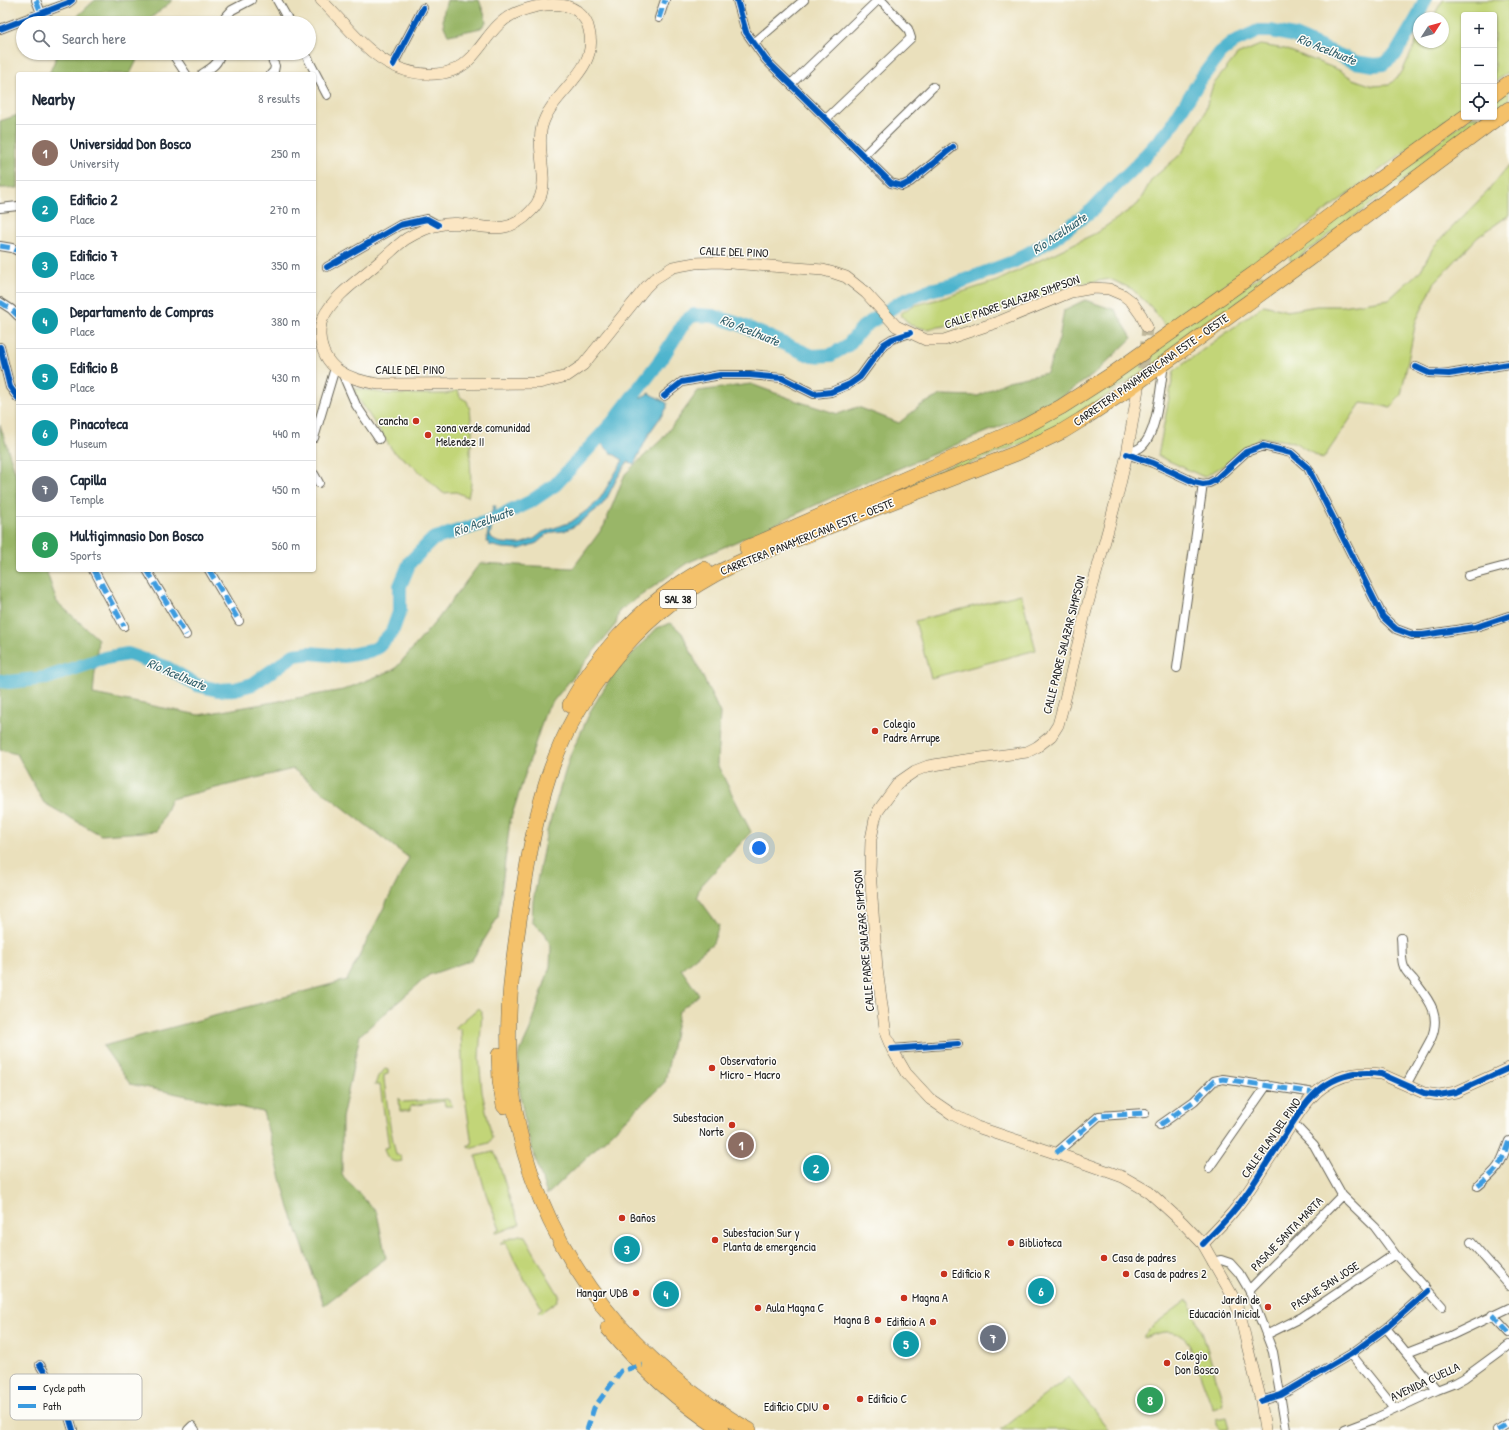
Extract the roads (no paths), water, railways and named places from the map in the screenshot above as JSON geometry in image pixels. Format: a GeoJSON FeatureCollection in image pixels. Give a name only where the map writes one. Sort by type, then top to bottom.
{"type":"FeatureCollection","features":[{"type":"Feature","properties":{"kind":"highway"},"geometry":{"type":"LineString","coordinates":[[1497,92],[1509,83]]}},
{"type":"Feature","properties":{"kind":"highway","name":"CARRETERA PANAMERICANA ESTE - OESTE"},"geometry":{"type":"LineString","coordinates":[[749,1430],[682,1385],[651,1359],[620,1327],[587,1285],[555,1231],[545,1211],[527,1165],[510,1080],[508,1023],[510,997],[521,904],[543,796],[559,750],[576,713],[603,673],[633,638],[660,612],[696,586],[723,570],[760,553],[977,470],[1023,450],[1081,420],[1110,402],[1299,266],[1509,110]]}},
{"type":"Feature","properties":{"kind":"highway","name":"CARRETERA PANAMERICANA ESTE - OESTE"},"geometry":{"type":"LineString","coordinates":[[722,1430],[672,1393],[636,1359],[608,1328],[573,1281],[544,1231],[524,1182],[510,1137],[503,1104],[499,1066],[498,1010],[511,910],[528,819],[546,753],[580,688],[609,648],[629,626],[646,609],[680,583],[726,557],[991,442],[1044,417],[1088,390],[1255,273],[1461,120]]}},
{"type":"Feature","properties":{"kind":"highway"},"geometry":{"type":"LineString","coordinates":[[1287,248],[1284,259],[1285,263],[1289,267],[1299,266]]}},
{"type":"Feature","properties":{"kind":"highway"},"geometry":{"type":"LineString","coordinates":[[1255,273],[1260,272],[1268,275],[1269,284],[1266,289]]}},
{"type":"Feature","properties":{"kind":"main road"},"geometry":{"type":"LineString","coordinates":[[321,0],[368,50],[392,65],[412,72],[425,74],[447,73],[454,71],[471,58],[493,30],[504,20],[514,14],[532,8],[569,2],[588,26],[590,34],[590,50],[583,68],[551,108],[542,125],[541,142],[543,183],[542,192],[537,204],[524,218],[505,227],[483,228],[449,223],[438,225],[419,232],[404,240],[341,295],[322,319],[320,342],[323,352],[329,362],[339,372]]}},
{"type":"Feature","properties":{"kind":"main road","name":"CALLE DEL PINO"},"geometry":{"type":"LineString","coordinates":[[339,372],[361,382],[378,384],[539,383],[556,380],[583,365],[654,279],[673,267],[694,263],[718,262],[834,272],[846,277],[866,293],[896,326]]}},
{"type":"Feature","properties":{"kind":"main road","name":"CALLE PADRE SALAZAR SIMPSON"},"geometry":{"type":"LineString","coordinates":[[896,326],[926,340],[944,340],[998,322],[1071,292],[1085,288],[1094,288],[1109,289],[1123,294],[1131,301],[1147,327]]}},
{"type":"Feature","properties":{"kind":"main road","name":"CALLE PADRE SALAZAR SIMPSON"},"geometry":{"type":"LineString","coordinates":[[1138,389],[1127,454],[1084,618],[1058,725],[1051,736],[1037,747],[1027,752],[928,766],[907,775],[899,782],[878,811],[871,839],[870,870],[877,969],[886,1034],[892,1049],[899,1064],[913,1082],[930,1099],[952,1114],[978,1127],[1123,1177],[1149,1192],[1203,1244],[1212,1262],[1226,1283],[1240,1314],[1261,1401],[1265,1430]]}},
{"type":"Feature","properties":{"kind":"main road","name":"CALLE PLAN DEL PINO"},"geometry":{"type":"LineString","coordinates":[[1203,1244],[1236,1208],[1293,1123],[1315,1094],[1324,1086],[1343,1076],[1355,1073],[1381,1074],[1429,1094],[1451,1094],[1509,1068]]}},
{"type":"Feature","properties":{"kind":"street"},"geometry":{"type":"LineString","coordinates":[[36,0],[41,14]]}},
{"type":"Feature","properties":{"kind":"street"},"geometry":{"type":"LineString","coordinates":[[37,16],[72,0]]}},
{"type":"Feature","properties":{"kind":"street"},"geometry":{"type":"LineString","coordinates":[[226,16],[232,10],[251,0]]}},
{"type":"Feature","properties":{"kind":"street"},"geometry":{"type":"LineString","coordinates":[[277,0],[286,16]]}},
{"type":"Feature","properties":{"kind":"street"},"geometry":{"type":"LineString","coordinates":[[659,18],[665,0]]}},
{"type":"Feature","properties":{"kind":"street"},"geometry":{"type":"LineString","coordinates":[[737,0],[746,32],[766,60],[891,183],[902,186],[910,182],[953,147]]}},
{"type":"Feature","properties":{"kind":"street"},"geometry":{"type":"LineString","coordinates":[[754,43],[804,0]]}},
{"type":"Feature","properties":{"kind":"street"},"geometry":{"type":"LineString","coordinates":[[791,84],[880,0],[908,29],[911,38],[826,119]]}},
{"type":"Feature","properties":{"kind":"street"},"geometry":{"type":"LineString","coordinates":[[392,65],[423,8]]}},
{"type":"Feature","properties":{"kind":"street"},"geometry":{"type":"LineString","coordinates":[[0,29],[16,24]]}},
{"type":"Feature","properties":{"kind":"street"},"geometry":{"type":"LineString","coordinates":[[177,60],[185,72]]}},
{"type":"Feature","properties":{"kind":"street"},"geometry":{"type":"LineString","coordinates":[[205,72],[215,65],[218,60]]}},
{"type":"Feature","properties":{"kind":"street"},"geometry":{"type":"LineString","coordinates":[[272,60],[275,66],[273,72]]}},
{"type":"Feature","properties":{"kind":"street"},"geometry":{"type":"LineString","coordinates":[[309,60],[315,72]]}},
{"type":"Feature","properties":{"kind":"street"},"geometry":{"type":"LineString","coordinates":[[316,74],[327,95]]}},
{"type":"Feature","properties":{"kind":"street"},"geometry":{"type":"LineString","coordinates":[[863,156],[933,87]]}},
{"type":"Feature","properties":{"kind":"street"},"geometry":{"type":"LineString","coordinates":[[0,208],[16,206]]}},
{"type":"Feature","properties":{"kind":"street"},"geometry":{"type":"LineString","coordinates":[[327,267],[400,225],[427,219],[438,225]]}},
{"type":"Feature","properties":{"kind":"street"},"geometry":{"type":"LineString","coordinates":[[0,246],[16,250]]}},
{"type":"Feature","properties":{"kind":"street"},"geometry":{"type":"LineString","coordinates":[[0,302],[16,314]]}},
{"type":"Feature","properties":{"kind":"street"},"geometry":{"type":"LineString","coordinates":[[664,396],[682,382],[720,375],[782,378],[814,394],[830,392],[850,384],[860,377],[884,344],[892,339],[910,333]]}},
{"type":"Feature","properties":{"kind":"street"},"geometry":{"type":"LineString","coordinates":[[0,347],[10,387],[16,395]]}},
{"type":"Feature","properties":{"kind":"street"},"geometry":{"type":"LineString","coordinates":[[1127,454],[1141,447],[1150,434],[1158,409],[1164,363]]}},
{"type":"Feature","properties":{"kind":"street"},"geometry":{"type":"LineString","coordinates":[[1416,367],[1429,373],[1449,374],[1509,364]]}},
{"type":"Feature","properties":{"kind":"street"},"geometry":{"type":"LineString","coordinates":[[316,431],[327,390],[339,372],[356,405],[379,440]]}},
{"type":"Feature","properties":{"kind":"street"},"geometry":{"type":"LineString","coordinates":[[1127,454],[1153,463],[1194,482],[1203,484],[1215,480],[1246,452],[1263,446],[1291,453],[1308,468],[1383,617],[1396,629],[1412,635],[1423,635],[1476,627],[1509,616]]}},
{"type":"Feature","properties":{"kind":"street"},"geometry":{"type":"LineString","coordinates":[[316,478],[319,483]]}},
{"type":"Feature","properties":{"kind":"street"},"geometry":{"type":"LineString","coordinates":[[1177,668],[1203,484]]}},
{"type":"Feature","properties":{"kind":"street"},"geometry":{"type":"LineString","coordinates":[[1468,576],[1509,565]]}},
{"type":"Feature","properties":{"kind":"street"},"geometry":{"type":"LineString","coordinates":[[95,572],[124,626]]}},
{"type":"Feature","properties":{"kind":"street"},"geometry":{"type":"LineString","coordinates":[[148,572],[186,635]]}},
{"type":"Feature","properties":{"kind":"street"},"geometry":{"type":"LineString","coordinates":[[210,572],[239,621]]}},
{"type":"Feature","properties":{"kind":"street"},"geometry":{"type":"LineString","coordinates":[[1401,938],[1402,964],[1407,973],[1430,1002],[1434,1012],[1434,1031],[1432,1039],[1406,1085]]}},
{"type":"Feature","properties":{"kind":"street"},"geometry":{"type":"LineString","coordinates":[[892,1049],[958,1044]]}},
{"type":"Feature","properties":{"kind":"street"},"geometry":{"type":"LineString","coordinates":[[1160,1125],[1194,1101],[1214,1081],[1223,1079],[1315,1094]]}},
{"type":"Feature","properties":{"kind":"street"},"geometry":{"type":"LineString","coordinates":[[1209,1168],[1267,1085]]}},
{"type":"Feature","properties":{"kind":"street"},"geometry":{"type":"LineString","coordinates":[[1056,1153],[1099,1116],[1145,1113]]}},
{"type":"Feature","properties":{"kind":"street"},"geometry":{"type":"LineString","coordinates":[[1293,1123],[1314,1144],[1342,1195],[1375,1227],[1395,1254],[1442,1306]]}},
{"type":"Feature","properties":{"kind":"street"},"geometry":{"type":"LineString","coordinates":[[1478,1186],[1495,1173],[1508,1147]]}},
{"type":"Feature","properties":{"kind":"street","name":"PASAJE SANTA MARTA"},"geometry":{"type":"LineString","coordinates":[[1249,1290],[1342,1195]]}},
{"type":"Feature","properties":{"kind":"street"},"geometry":{"type":"LineString","coordinates":[[1471,1242],[1509,1285]]}},
{"type":"Feature","properties":{"kind":"street","name":"PASAJE SAN JOSE"},"geometry":{"type":"LineString","coordinates":[[1266,1335],[1302,1317],[1395,1254]]}},
{"type":"Feature","properties":{"kind":"street"},"geometry":{"type":"LineString","coordinates":[[1212,1262],[1221,1260],[1230,1263],[1239,1273],[1249,1290],[1273,1352],[1286,1430]]}},
{"type":"Feature","properties":{"kind":"street"},"geometry":{"type":"LineString","coordinates":[[1261,1401],[1281,1395],[1352,1354],[1386,1328],[1428,1291]]}},
{"type":"Feature","properties":{"kind":"street"},"geometry":{"type":"LineString","coordinates":[[1407,1353],[1448,1338],[1509,1308]]}},
{"type":"Feature","properties":{"kind":"street"},"geometry":{"type":"LineString","coordinates":[[1492,1316],[1509,1333]]}},
{"type":"Feature","properties":{"kind":"street"},"geometry":{"type":"LineString","coordinates":[[1386,1328],[1437,1390]]}},
{"type":"Feature","properties":{"kind":"street","name":"AVENIDA CUELLA"},"geometry":{"type":"LineString","coordinates":[[1345,1430],[1464,1378],[1509,1345]]}},
{"type":"Feature","properties":{"kind":"street"},"geometry":{"type":"LineString","coordinates":[[1352,1354],[1395,1409]]}},
{"type":"Feature","properties":{"kind":"street"},"geometry":{"type":"LineString","coordinates":[[40,1365],[46,1374]]}},
{"type":"Feature","properties":{"kind":"street"},"geometry":{"type":"LineString","coordinates":[[70,1420],[73,1430]]}},
{"type":"Feature","properties":{"kind":"street"},"geometry":{"type":"LineString","coordinates":[[1497,1430],[1509,1422]]}},
{"type":"Feature","properties":{"kind":"street"},"geometry":{"type":"LineString","coordinates":[[188,1430],[192,1426],[194,1430]]}},
{"type":"Feature","properties":{"kind":"water"},"geometry":{"type":"Polygon","coordinates":[[[649,393],[667,403],[667,408],[650,432],[634,464],[629,462],[626,464],[601,506],[575,526],[564,531],[553,532],[546,535],[537,543],[520,549],[502,548],[489,545],[489,542],[486,542],[493,506],[496,506],[490,536],[495,541],[502,543],[520,544],[534,539],[543,532],[571,522],[594,505],[601,497],[623,460],[610,452],[600,442],[610,434],[627,409],[635,401],[649,393]]]}},
{"type":"Feature","properties":{"kind":"waterway","name":"Río Acelhuate"},"geometry":{"type":"LineString","coordinates":[[0,681],[9,682],[46,678],[105,658],[128,654],[166,667],[197,685],[218,690],[235,689],[253,684],[294,655],[310,653],[344,656],[366,652],[377,648],[392,632],[400,610],[400,586],[410,562],[433,539],[490,521],[530,502],[555,485],[613,422],[662,358],[685,321],[694,315],[713,316],[739,324],[812,356],[831,355],[848,345],[863,327],[899,303],[930,290],[952,285],[1013,262],[1053,239],[1091,211],[1137,165],[1170,128],[1200,80],[1220,53],[1234,42],[1258,31],[1271,31],[1294,36],[1355,62],[1374,65],[1383,64],[1395,55],[1417,18],[1425,0]]}},
{"type":"Feature","properties":{"kind":"tunnel"},"geometry":{"type":"LineString","coordinates":[[1139,385],[1144,362],[1147,327]]}},
{"type":"Feature","properties":{"kind":"place","name":"cancha"},"geometry":{"type":"Point","coordinates":[416,421]}},
{"type":"Feature","properties":{"kind":"place","name":"zona verde comunidad Melendez II"},"geometry":{"type":"Point","coordinates":[428,435]}},
{"type":"Feature","properties":{"kind":"place","name":"Colegio Padre Arrupe"},"geometry":{"type":"Point","coordinates":[875,731]}},
{"type":"Feature","properties":{"kind":"place","name":"Observatorio Micro - Macro"},"geometry":{"type":"Point","coordinates":[712,1068]}},
{"type":"Feature","properties":{"kind":"place","name":"Subestacion Norte"},"geometry":{"type":"Point","coordinates":[732,1125]}},
{"type":"Feature","properties":{"kind":"place","name":"Universidad Don Bosco"},"geometry":{"type":"Point","coordinates":[741,1145]}},
{"type":"Feature","properties":{"kind":"place","name":"Edificio 2"},"geometry":{"type":"Point","coordinates":[816,1168]}},
{"type":"Feature","properties":{"kind":"place","name":"Baños"},"geometry":{"type":"Point","coordinates":[622,1218]}},
{"type":"Feature","properties":{"kind":"place","name":"Subestacion Sur y Planta de emergencia"},"geometry":{"type":"Point","coordinates":[715,1240]}},
{"type":"Feature","properties":{"kind":"place","name":"Biblioteca"},"geometry":{"type":"Point","coordinates":[1011,1243]}},
{"type":"Feature","properties":{"kind":"place","name":"Edificio 7"},"geometry":{"type":"Point","coordinates":[627,1249]}},
{"type":"Feature","properties":{"kind":"place","name":"Casa de padres"},"geometry":{"type":"Point","coordinates":[1104,1258]}},
{"type":"Feature","properties":{"kind":"place","name":"Edificio R"},"geometry":{"type":"Point","coordinates":[944,1274]}},
{"type":"Feature","properties":{"kind":"place","name":"Casa de padres 2"},"geometry":{"type":"Point","coordinates":[1126,1274]}},
{"type":"Feature","properties":{"kind":"place","name":"Pinacoteca"},"geometry":{"type":"Point","coordinates":[1041,1291]}},
{"type":"Feature","properties":{"kind":"place","name":"Hangar UDB"},"geometry":{"type":"Point","coordinates":[636,1293]}},
{"type":"Feature","properties":{"kind":"place","name":"Departamento de Compras"},"geometry":{"type":"Point","coordinates":[666,1294]}},
{"type":"Feature","properties":{"kind":"place","name":"Magna A"},"geometry":{"type":"Point","coordinates":[904,1298]}},
{"type":"Feature","properties":{"kind":"place","name":"Jardín de Educación Inicial"},"geometry":{"type":"Point","coordinates":[1268,1307]}},
{"type":"Feature","properties":{"kind":"place","name":"Aula Magna C"},"geometry":{"type":"Point","coordinates":[758,1308]}},
{"type":"Feature","properties":{"kind":"place","name":"Magna B"},"geometry":{"type":"Point","coordinates":[878,1320]}},
{"type":"Feature","properties":{"kind":"place","name":"Edificio A"},"geometry":{"type":"Point","coordinates":[933,1322]}},
{"type":"Feature","properties":{"kind":"place","name":"Capilla"},"geometry":{"type":"Point","coordinates":[993,1338]}},
{"type":"Feature","properties":{"kind":"place","name":"Edificio B"},"geometry":{"type":"Point","coordinates":[906,1344]}},
{"type":"Feature","properties":{"kind":"place","name":"Colegio Don Bosco"},"geometry":{"type":"Point","coordinates":[1167,1363]}},
{"type":"Feature","properties":{"kind":"place","name":"Edificio C"},"geometry":{"type":"Point","coordinates":[860,1399]}},
{"type":"Feature","properties":{"kind":"place","name":"Multigimnasio Don Bosco"},"geometry":{"type":"Point","coordinates":[1150,1400]}},
{"type":"Feature","properties":{"kind":"place","name":"Edificio CDIU"},"geometry":{"type":"Point","coordinates":[826,1407]}}]}
